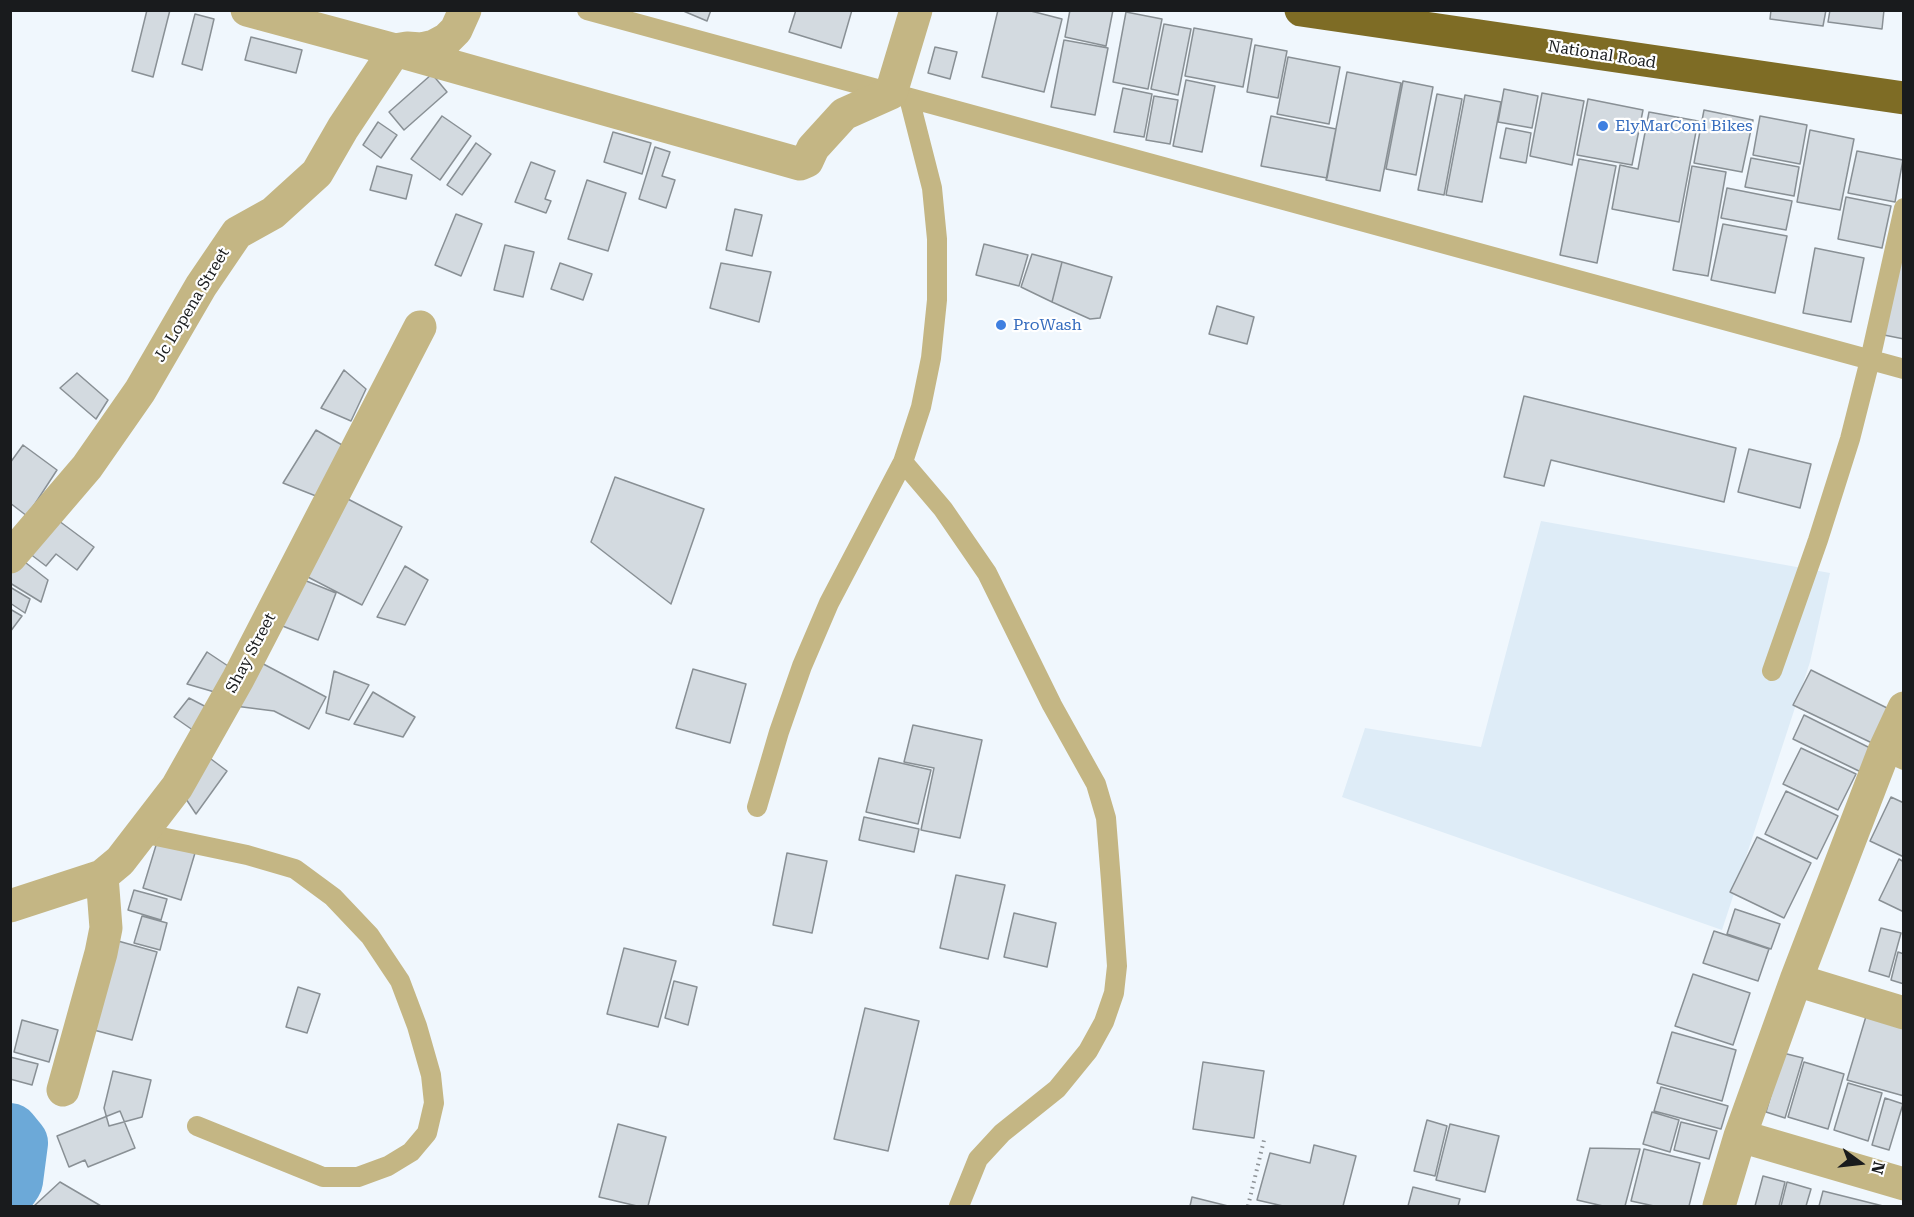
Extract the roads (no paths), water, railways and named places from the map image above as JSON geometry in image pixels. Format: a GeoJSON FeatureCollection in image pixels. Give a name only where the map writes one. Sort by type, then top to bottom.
{"type":"FeatureCollection","features":[{"type":"Feature","properties":{"kind":"highway","name":"National Road"},"geometry":{"type":"LineString","coordinates":[[1300,10],[1364,15],[1904,98]]}},
{"type":"Feature","properties":{"kind":"street"},"geometry":{"type":"LineString","coordinates":[[247,10],[800,164],[807,161],[813,148],[844,114],[900,96],[916,10]]}},
{"type":"Feature","properties":{"kind":"street"},"geometry":{"type":"LineString","coordinates":[[395,50],[421,49],[434,46],[447,39],[456,30],[465,10]]}},
{"type":"Feature","properties":{"kind":"street","name":"Jc Lopena Street"},"geometry":{"type":"LineString","coordinates":[[10,557],[101,448],[140,391],[201,286],[237,233],[273,213],[317,173],[343,128],[395,50]]}},
{"type":"Feature","properties":{"kind":"street","name":"Shay Street"},"geometry":{"type":"LineString","coordinates":[[10,906],[102,876],[120,861],[182,779],[238,679],[420,327]]}},
{"type":"Feature","properties":{"kind":"street"},"geometry":{"type":"LineString","coordinates":[[1719,1206],[1740,1136],[1796,980],[1894,756],[1904,708]]}},
{"type":"Feature","properties":{"kind":"street"},"geometry":{"type":"LineString","coordinates":[[63,1090],[106,928],[102,876]]}},
{"type":"Feature","properties":{"kind":"street"},"geometry":{"type":"LineString","coordinates":[[1796,980],[1904,1013]]}},
{"type":"Feature","properties":{"kind":"street"},"geometry":{"type":"LineString","coordinates":[[1740,1136],[1904,1184]]}},
{"type":"Feature","properties":{"kind":"lane"},"geometry":{"type":"LineString","coordinates":[[587,10],[1904,369]]}},
{"type":"Feature","properties":{"kind":"lane"},"geometry":{"type":"LineString","coordinates":[[757,807],[802,666],[829,603],[903,462],[921,407],[937,300],[937,239],[932,188],[900,96]]}},
{"type":"Feature","properties":{"kind":"lane"},"geometry":{"type":"LineString","coordinates":[[1772,671],[1850,439],[1904,208]]}},
{"type":"Feature","properties":{"kind":"lane"},"geometry":{"type":"LineString","coordinates":[[903,462],[943,509],[987,573],[1052,705],[1096,784],[1106,818],[1111,881],[1117,966],[1114,993],[1104,1022],[1088,1051],[1056,1089],[1002,1133],[978,1159],[959,1206]]}},
{"type":"Feature","properties":{"kind":"lane"},"geometry":{"type":"LineString","coordinates":[[142,833],[247,855],[295,869],[333,897],[370,936],[400,981],[417,1026],[431,1075],[434,1103],[427,1133],[411,1152],[388,1166],[358,1177],[323,1177],[197,1126]]}},
{"type":"Feature","properties":{"kind":"waterway"},"geometry":{"type":"LineString","coordinates":[[10,1132],[19,1143],[14,1181],[10,1187]]}},
{"type":"Feature","properties":{"kind":"place","name":"ElyMarConi Bikes"},"geometry":{"type":"Point","coordinates":[1603,126]}},
{"type":"Feature","properties":{"kind":"place","name":"ProWash"},"geometry":{"type":"Point","coordinates":[1001,325]}}]}
